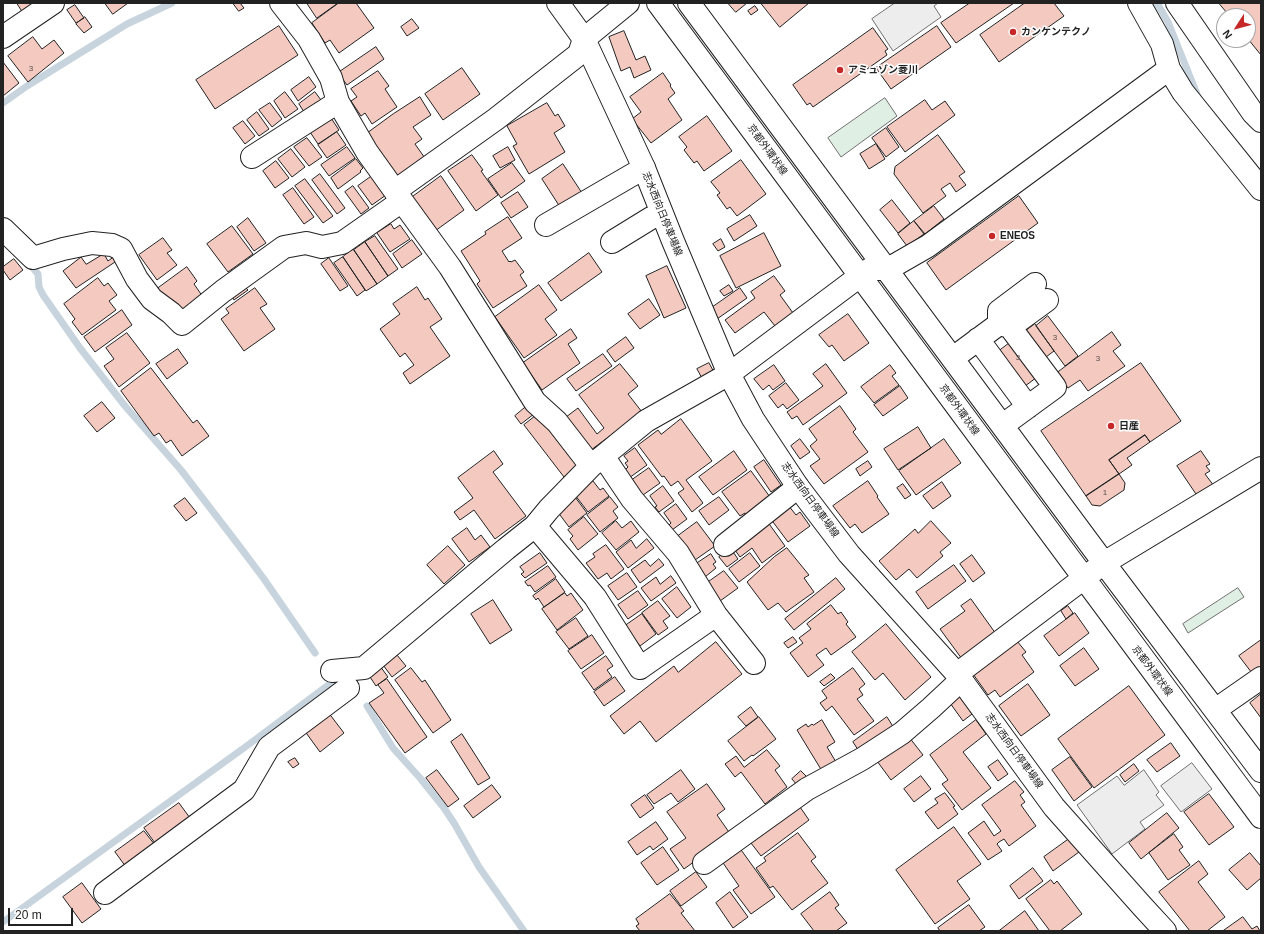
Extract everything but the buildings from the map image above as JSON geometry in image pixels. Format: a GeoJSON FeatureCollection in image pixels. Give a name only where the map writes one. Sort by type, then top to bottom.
{"type":"FeatureCollection","features":[{"type":"Feature","properties":{"kind":"street"},"geometry":{"type":"LineString","coordinates":[[3,37],[53,3]]}},
{"type":"Feature","properties":{"kind":"street"},"geometry":{"type":"LineString","coordinates":[[281,3],[309,39],[331,78],[338,102],[367,152],[450,267],[535,402],[597,461],[678,553],[716,615],[754,664]]}},
{"type":"Feature","properties":{"kind":"street","name":"志水西向日停車場線"},"geometry":{"type":"LineString","coordinates":[[558,3],[584,39],[644,168],[662,215],[729,374],[753,419],[798,487],[850,554],[959,677],[1054,806],[1166,931]]}},
{"type":"Feature","properties":{"kind":"street"},"geometry":{"type":"LineString","coordinates":[[3,229],[33,258],[63,249],[92,243],[112,245],[121,249],[137,279],[152,299],[171,313],[182,324],[223,291],[284,247],[306,243],[322,247],[342,243],[398,196],[579,54],[584,39],[628,3]]}},
{"type":"Feature","properties":{"kind":"street","name":"京都外環状線"},"geometry":{"type":"LineString","coordinates":[[658,3],[1261,817]]}},
{"type":"Feature","properties":{"kind":"street"},"geometry":{"type":"LineString","coordinates":[[690,3],[1104,563],[1261,771]]}},
{"type":"Feature","properties":{"kind":"street"},"geometry":{"type":"LineString","coordinates":[[1139,3],[1162,44],[1169,69],[1183,92],[1261,189]]}},
{"type":"Feature","properties":{"kind":"street"},"geometry":{"type":"LineString","coordinates":[[1177,3],[1253,113],[1261,121]]}},
{"type":"Feature","properties":{"kind":"street"},"geometry":{"type":"LineString","coordinates":[[332,671],[364,668],[535,526],[597,461],[646,421],[729,374],[870,269],[888,270],[928,246],[1169,69]]}},
{"type":"Feature","properties":{"kind":"street"},"geometry":{"type":"LineString","coordinates":[[252,157],[338,102]]}},
{"type":"Feature","properties":{"kind":"street"},"geometry":{"type":"LineString","coordinates":[[546,225],[644,168]]}},
{"type":"Feature","properties":{"kind":"street"},"geometry":{"type":"LineString","coordinates":[[612,242],[651,218],[662,215]]}},
{"type":"Feature","properties":{"kind":"street"},"geometry":{"type":"LineString","coordinates":[[952,358],[994,330],[999,311],[1041,292]]}},
{"type":"Feature","properties":{"kind":"street"},"geometry":{"type":"LineString","coordinates":[[994,330],[1033,403]]}},
{"type":"Feature","properties":{"kind":"street"},"geometry":{"type":"LineString","coordinates":[[994,330],[1055,387],[1003,425]]}},
{"type":"Feature","properties":{"kind":"street"},"geometry":{"type":"LineString","coordinates":[[704,863],[807,789],[862,759],[902,733],[931,708],[959,677],[1104,563],[1261,468]]}},
{"type":"Feature","properties":{"kind":"street"},"geometry":{"type":"LineString","coordinates":[[725,545],[798,487]]}},
{"type":"Feature","properties":{"kind":"street"},"geometry":{"type":"LineString","coordinates":[[535,526],[595,597],[640,668],[716,615]]}},
{"type":"Feature","properties":{"kind":"street"},"geometry":{"type":"LineString","coordinates":[[1215,710],[1261,678]]}},
{"type":"Feature","properties":{"kind":"street"},"geometry":{"type":"LineString","coordinates":[[104,893],[244,790],[269,747],[348,688]]}},
{"type":"Feature","properties":{"kind":"green space"},"geometry":{"type":"Polygon","coordinates":[[[885,98],[897,116],[841,157],[828,138],[885,98]]]}},
{"type":"Feature","properties":{"kind":"green space"},"geometry":{"type":"Polygon","coordinates":[[[1238,588],[1244,597],[1188,633],[1183,624],[1238,588]]]}},
{"type":"Feature","properties":{"kind":"shaded area"},"geometry":{"type":"Polygon","coordinates":[[[895,3],[938,3],[934,6],[941,17],[893,51],[872,19],[895,3]]]}},
{"type":"Feature","properties":{"kind":"shaded area"},"geometry":{"type":"Polygon","coordinates":[[[1192,763],[1212,789],[1181,812],[1161,786],[1192,763]]]}},
{"type":"Feature","properties":{"kind":"shaded area"},"geometry":{"type":"Polygon","coordinates":[[[1144,770],[1159,792],[1156,795],[1164,805],[1140,822],[1145,829],[1112,854],[1077,805],[1117,776],[1124,785],[1144,770]]]}},
{"type":"Feature","properties":{"kind":"waterway"},"geometry":{"type":"LineString","coordinates":[[3,103],[27,86],[127,24],[172,3]]}},
{"type":"Feature","properties":{"kind":"waterway"},"geometry":{"type":"LineString","coordinates":[[1157,3],[1168,22],[1197,94]]}},
{"type":"Feature","properties":{"kind":"waterway"},"geometry":{"type":"LineString","coordinates":[[28,262],[38,274],[39,287],[43,295],[80,348],[125,406],[181,470],[264,579],[315,653]]}},
{"type":"Feature","properties":{"kind":"waterway"},"geometry":{"type":"LineString","coordinates":[[3,922],[248,745],[335,680]]}},
{"type":"Feature","properties":{"kind":"waterway"},"geometry":{"type":"LineString","coordinates":[[367,706],[393,748],[444,808],[479,867],[524,931]]}},
{"type":"Feature","properties":{"kind":"place","name":"カンケンテクノ"},"geometry":{"type":"Point","coordinates":[1013,32]}},
{"type":"Feature","properties":{"kind":"place","name":"アミュゾン菱川"},"geometry":{"type":"Point","coordinates":[840,70]}},
{"type":"Feature","properties":{"kind":"place","name":"ENEOS"},"geometry":{"type":"Point","coordinates":[992,236]}},
{"type":"Feature","properties":{"kind":"place","name":"日産"},"geometry":{"type":"Point","coordinates":[1111,426]}}]}
